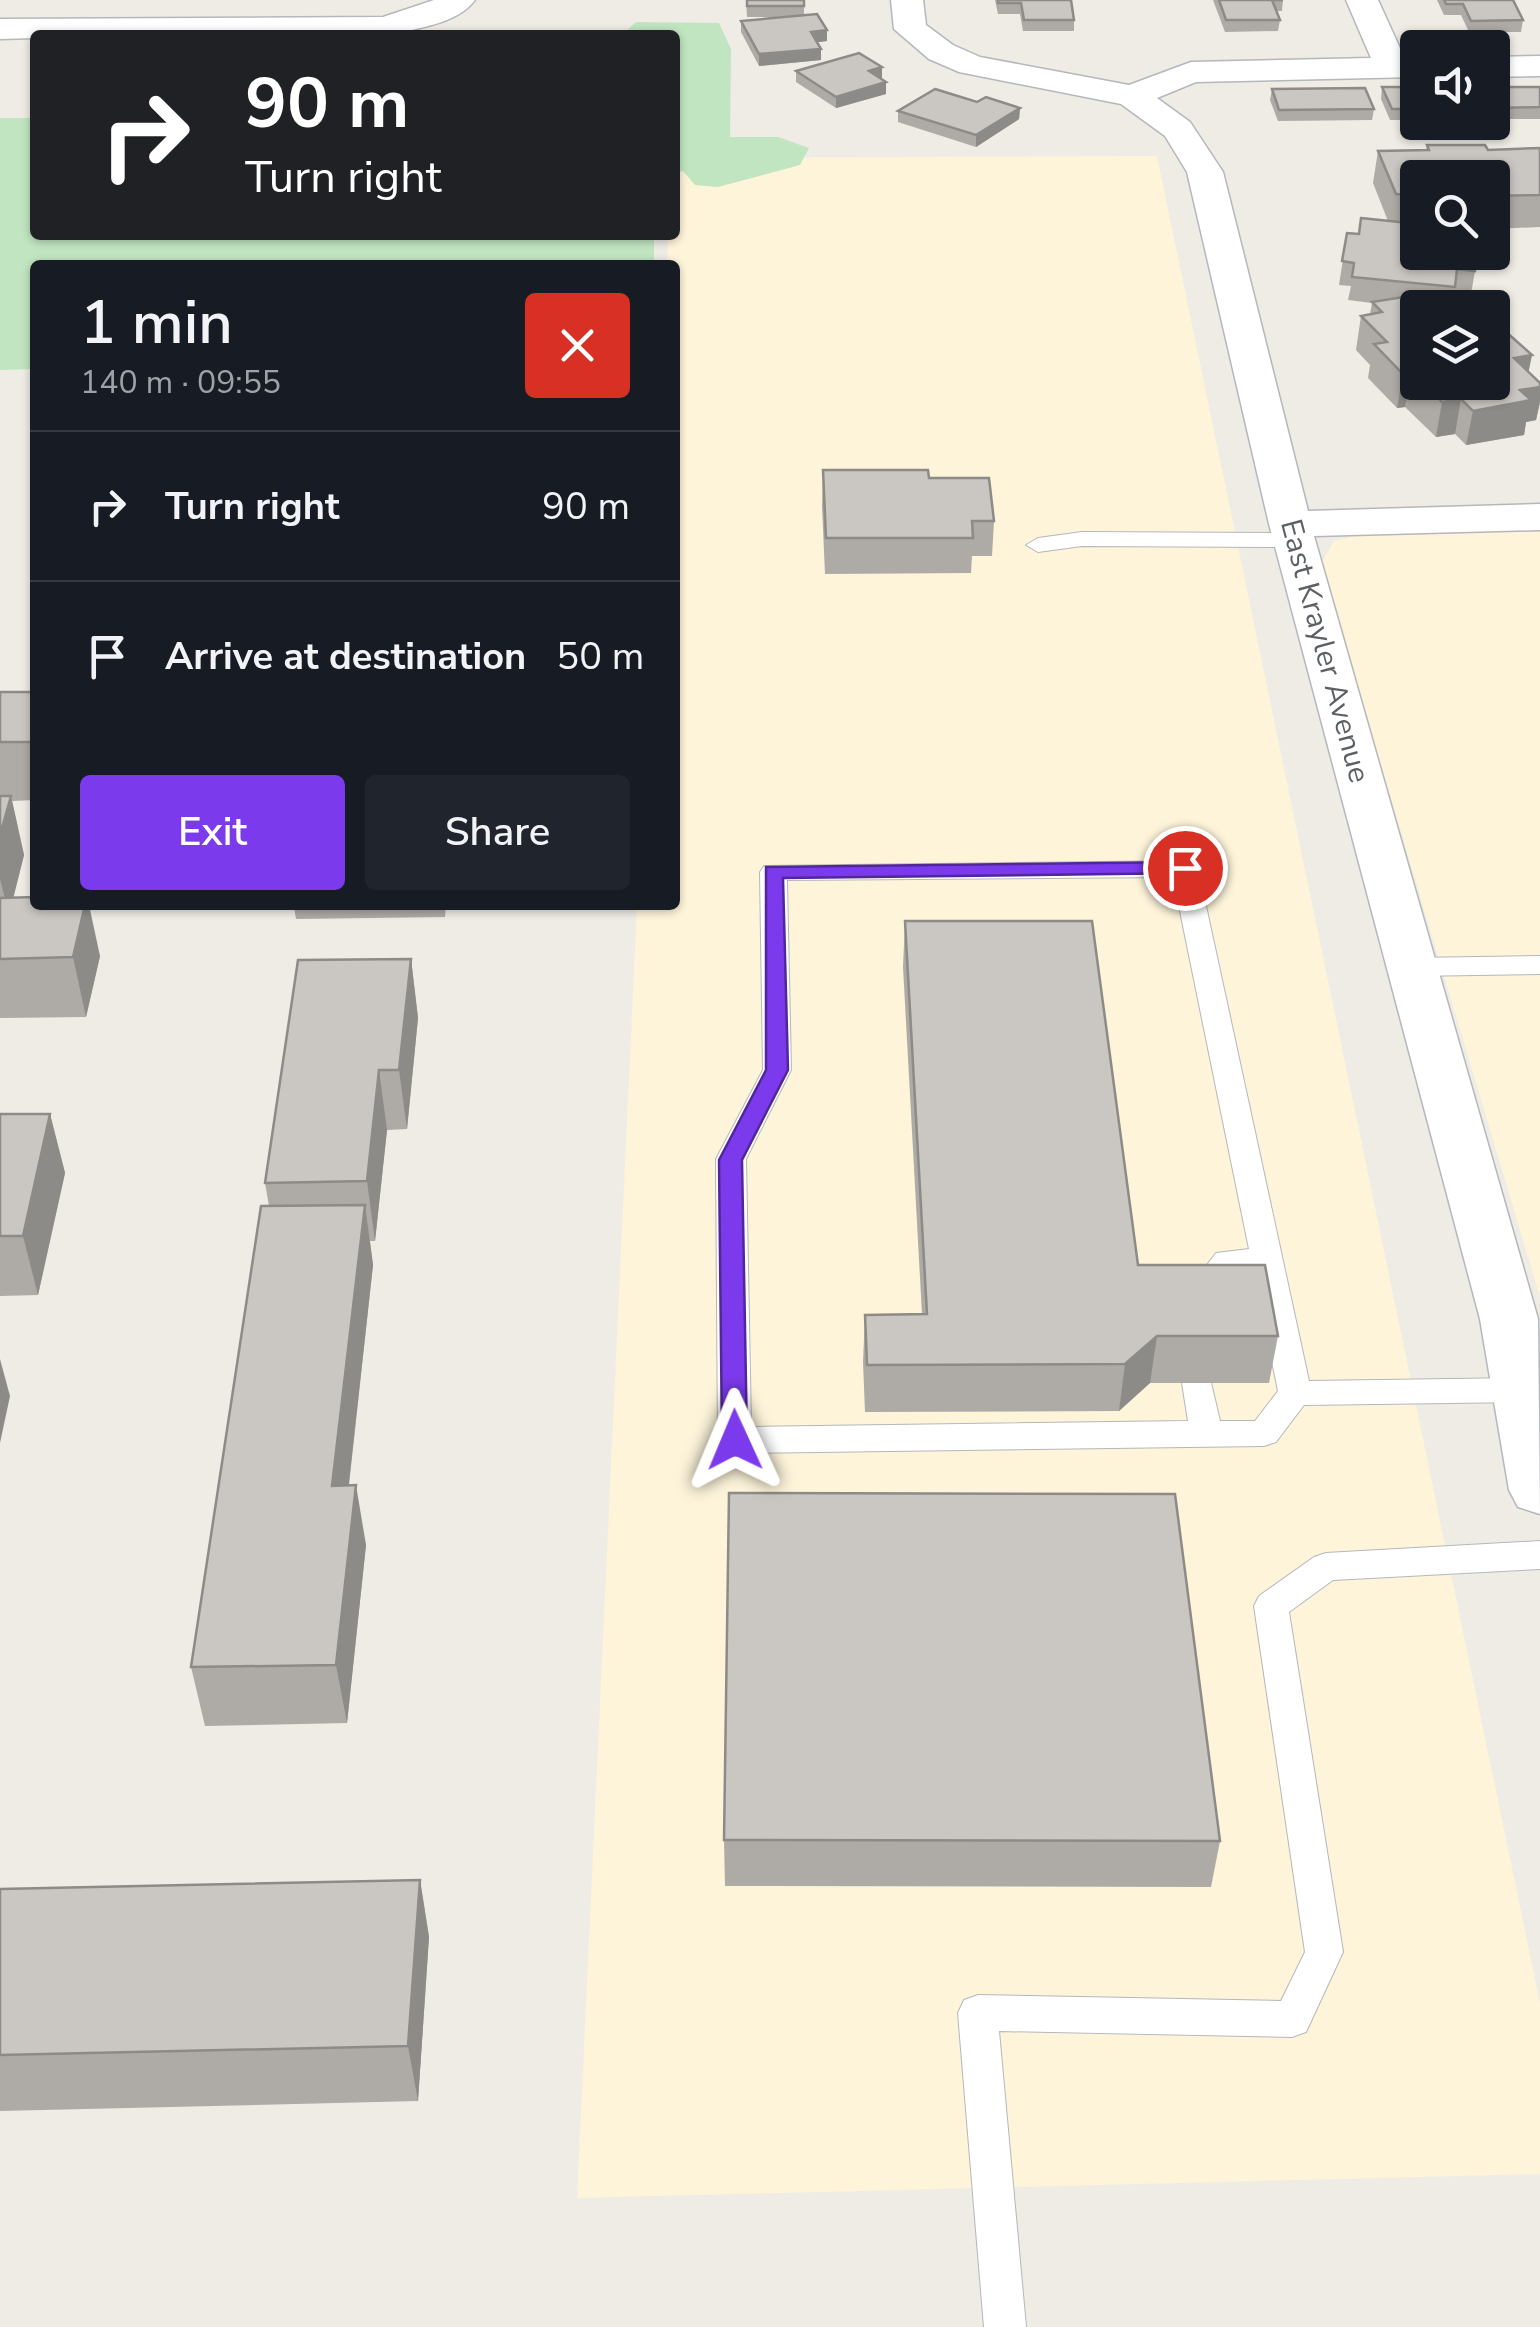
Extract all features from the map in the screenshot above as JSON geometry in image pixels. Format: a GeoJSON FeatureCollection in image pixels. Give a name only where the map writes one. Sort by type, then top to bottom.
{"type":"FeatureCollection","features":[{"type":"Feature","properties":{"kind":"street"},"geometry":{"type":"LineString","coordinates":[[0,29],[355,28],[408,22],[460,0]]}},
{"type":"Feature","properties":{"kind":"street","name":"East Krayler Avenue"},"geometry":{"type":"LineString","coordinates":[[906,0],[910,29],[941,52],[971,65],[1132,96],[1178,128],[1205,172],[1292,532],[1412,967],[1524,1319],[1522,1390],[1540,1490]]}},
{"type":"Feature","properties":{"kind":"street"},"geometry":{"type":"LineString","coordinates":[[1362,0],[1400,60]]}},
{"type":"Feature","properties":{"kind":"street"},"geometry":{"type":"LineString","coordinates":[[1510,67],[1540,66]]}},
{"type":"Feature","properties":{"kind":"street"},"geometry":{"type":"LineString","coordinates":[[1132,96],[1191,72],[1400,68]]}},
{"type":"Feature","properties":{"kind":"street"},"geometry":{"type":"LineString","coordinates":[[1292,532],[1540,518]]}},
{"type":"Feature","properties":{"kind":"lane"},"geometry":{"type":"LineString","coordinates":[[1038,544],[1292,532]]}},
{"type":"Feature","properties":{"kind":"lane"},"geometry":{"type":"LineString","coordinates":[[1185,868],[1295,1393],[1264,1433],[735,1440],[730,1160],[777,1070],[773,872],[1185,868]]}},
{"type":"Feature","properties":{"kind":"lane"},"geometry":{"type":"LineString","coordinates":[[1412,967],[1540,964]]}},
{"type":"Feature","properties":{"kind":"lane"},"geometry":{"type":"LineString","coordinates":[[1186,1312],[1227,1261],[1267,1260]]}},
{"type":"Feature","properties":{"kind":"lane"},"geometry":{"type":"LineString","coordinates":[[1198,1383],[1206,1434]]}},
{"type":"Feature","properties":{"kind":"lane"},"geometry":{"type":"LineString","coordinates":[[1295,1393],[1522,1390]]}},
{"type":"Feature","properties":{"kind":"lane"},"geometry":{"type":"LineString","coordinates":[[1005,2327],[978,2013],[1292,2019],[1324,1952],[1271,1606],[1326,1568],[1540,1555]]}},
{"type":"Feature","properties":{"kind":"shaded area"},"geometry":{"type":"Polygon","coordinates":[[[1157,156],[1540,2003],[1540,2174],[577,2198],[637,910],[680,910],[680,260],[667,260],[668,240],[680,240],[680,158],[1157,156]]]}},
{"type":"Feature","properties":{"kind":"shaded area"},"geometry":{"type":"Polygon","coordinates":[[[1540,528],[1540,1297],[1321,564],[1334,541],[1375,530],[1540,528]]]}},
{"type":"Feature","properties":{"kind":"green space"},"geometry":{"type":"Polygon","coordinates":[[[636,22],[719,23],[731,49],[730,137],[778,137],[809,148],[800,165],[718,187],[695,185],[680,172],[680,30],[627,30],[636,22]]]}},
{"type":"Feature","properties":{"kind":"green space"},"geometry":{"type":"Polygon","coordinates":[[[0,118],[30,118],[30,240],[654,240],[654,260],[30,260],[30,369],[0,370],[0,118]]]}},
{"type":"Feature","properties":{"kind":"building"},"geometry":{"type":"Polygon","coordinates":[[[747,0],[804,0],[804,6],[747,6],[747,0]]]}},
{"type":"Feature","properties":{"kind":"building"},"geometry":{"type":"Polygon","coordinates":[[[998,0],[1071,0],[1074,20],[1024,20],[1021,3],[998,0]]]}},
{"type":"Feature","properties":{"kind":"building"},"geometry":{"type":"Polygon","coordinates":[[[1219,0],[1272,0],[1280,20],[1226,20],[1219,0]]]}},
{"type":"Feature","properties":{"kind":"building"},"geometry":{"type":"Polygon","coordinates":[[[1444,0],[1513,0],[1523,20],[1471,21],[1463,4],[1446,4],[1444,0]]]}},
{"type":"Feature","properties":{"kind":"building"},"geometry":{"type":"Polygon","coordinates":[[[817,14],[827,30],[811,32],[821,49],[759,54],[741,21],[817,14]]]}},
{"type":"Feature","properties":{"kind":"building"},"geometry":{"type":"Polygon","coordinates":[[[859,53],[882,67],[869,71],[886,82],[836,97],[796,71],[859,53]]]}},
{"type":"Feature","properties":{"kind":"building"},"geometry":{"type":"Polygon","coordinates":[[[1382,87],[1400,87],[1400,109],[1392,109],[1382,87]]]}},
{"type":"Feature","properties":{"kind":"building"},"geometry":{"type":"Polygon","coordinates":[[[1510,87],[1540,87],[1540,107],[1510,108],[1510,87]]]}},
{"type":"Feature","properties":{"kind":"building"},"geometry":{"type":"Polygon","coordinates":[[[1365,88],[1374,109],[1279,110],[1272,89],[1365,88]]]}},
{"type":"Feature","properties":{"kind":"building"},"geometry":{"type":"Polygon","coordinates":[[[935,89],[977,102],[986,97],[1020,108],[976,135],[898,111],[935,89]]]}},
{"type":"Feature","properties":{"kind":"building"},"geometry":{"type":"Polygon","coordinates":[[[1427,145],[1485,145],[1488,150],[1540,148],[1540,195],[1510,196],[1510,160],[1400,160],[1400,194],[1396,194],[1378,151],[1429,150],[1427,145]]]}},
{"type":"Feature","properties":{"kind":"building"},"geometry":{"type":"Polygon","coordinates":[[[1361,218],[1400,222],[1400,270],[1457,270],[1455,287],[1352,277],[1354,263],[1342,261],[1347,233],[1359,234],[1361,218]]]}},
{"type":"Feature","properties":{"kind":"building"},"geometry":{"type":"Polygon","coordinates":[[[1400,298],[1400,371],[1374,344],[1387,342],[1361,316],[1382,312],[1372,302],[1400,298]]]}},
{"type":"Feature","properties":{"kind":"building"},"geometry":{"type":"Polygon","coordinates":[[[1510,335],[1532,355],[1514,358],[1540,387],[1520,390],[1531,400],[1473,411],[1462,400],[1510,400],[1510,335]]]}},
{"type":"Feature","properties":{"kind":"building"},"geometry":{"type":"Polygon","coordinates":[[[823,470],[928,470],[929,478],[989,478],[994,521],[972,521],[973,538],[826,538],[823,470]]]}},
{"type":"Feature","properties":{"kind":"building"},"geometry":{"type":"Polygon","coordinates":[[[0,692],[30,692],[30,742],[0,742],[0,692]]]}},
{"type":"Feature","properties":{"kind":"building"},"geometry":{"type":"Polygon","coordinates":[[[0,796],[11,796],[0,835],[0,796]]]}},
{"type":"Feature","properties":{"kind":"building"},"geometry":{"type":"Polygon","coordinates":[[[30,897],[30,910],[84,910],[73,957],[0,959],[0,898],[30,897]]]}},
{"type":"Feature","properties":{"kind":"building"},"geometry":{"type":"Polygon","coordinates":[[[905,921],[1092,921],[1138,1265],[1265,1265],[1278,1336],[1157,1336],[1125,1364],[867,1365],[865,1315],[927,1314],[905,921]]]}},
{"type":"Feature","properties":{"kind":"building"},"geometry":{"type":"Polygon","coordinates":[[[411,959],[399,1070],[379,1070],[367,1181],[265,1183],[298,960],[411,959]]]}},
{"type":"Feature","properties":{"kind":"building"},"geometry":{"type":"Polygon","coordinates":[[[0,1114],[50,1114],[23,1236],[0,1236],[0,1114]]]}},
{"type":"Feature","properties":{"kind":"building"},"geometry":{"type":"Polygon","coordinates":[[[365,1205],[332,1486],[356,1485],[336,1665],[191,1667],[261,1206],[365,1205]]]}},
{"type":"Feature","properties":{"kind":"building"},"geometry":{"type":"Polygon","coordinates":[[[729,1493],[1175,1494],[1220,1841],[724,1840],[729,1493]]]}},
{"type":"Feature","properties":{"kind":"building"},"geometry":{"type":"Polygon","coordinates":[[[420,1880],[408,2046],[0,2055],[0,1889],[420,1880]]]}},
{"type":"Feature","properties":{"kind":"route"},"geometry":{"type":"LineString","coordinates":[[735,1440],[730,1160],[777,1070],[773,872],[1185,868]]}}]}
